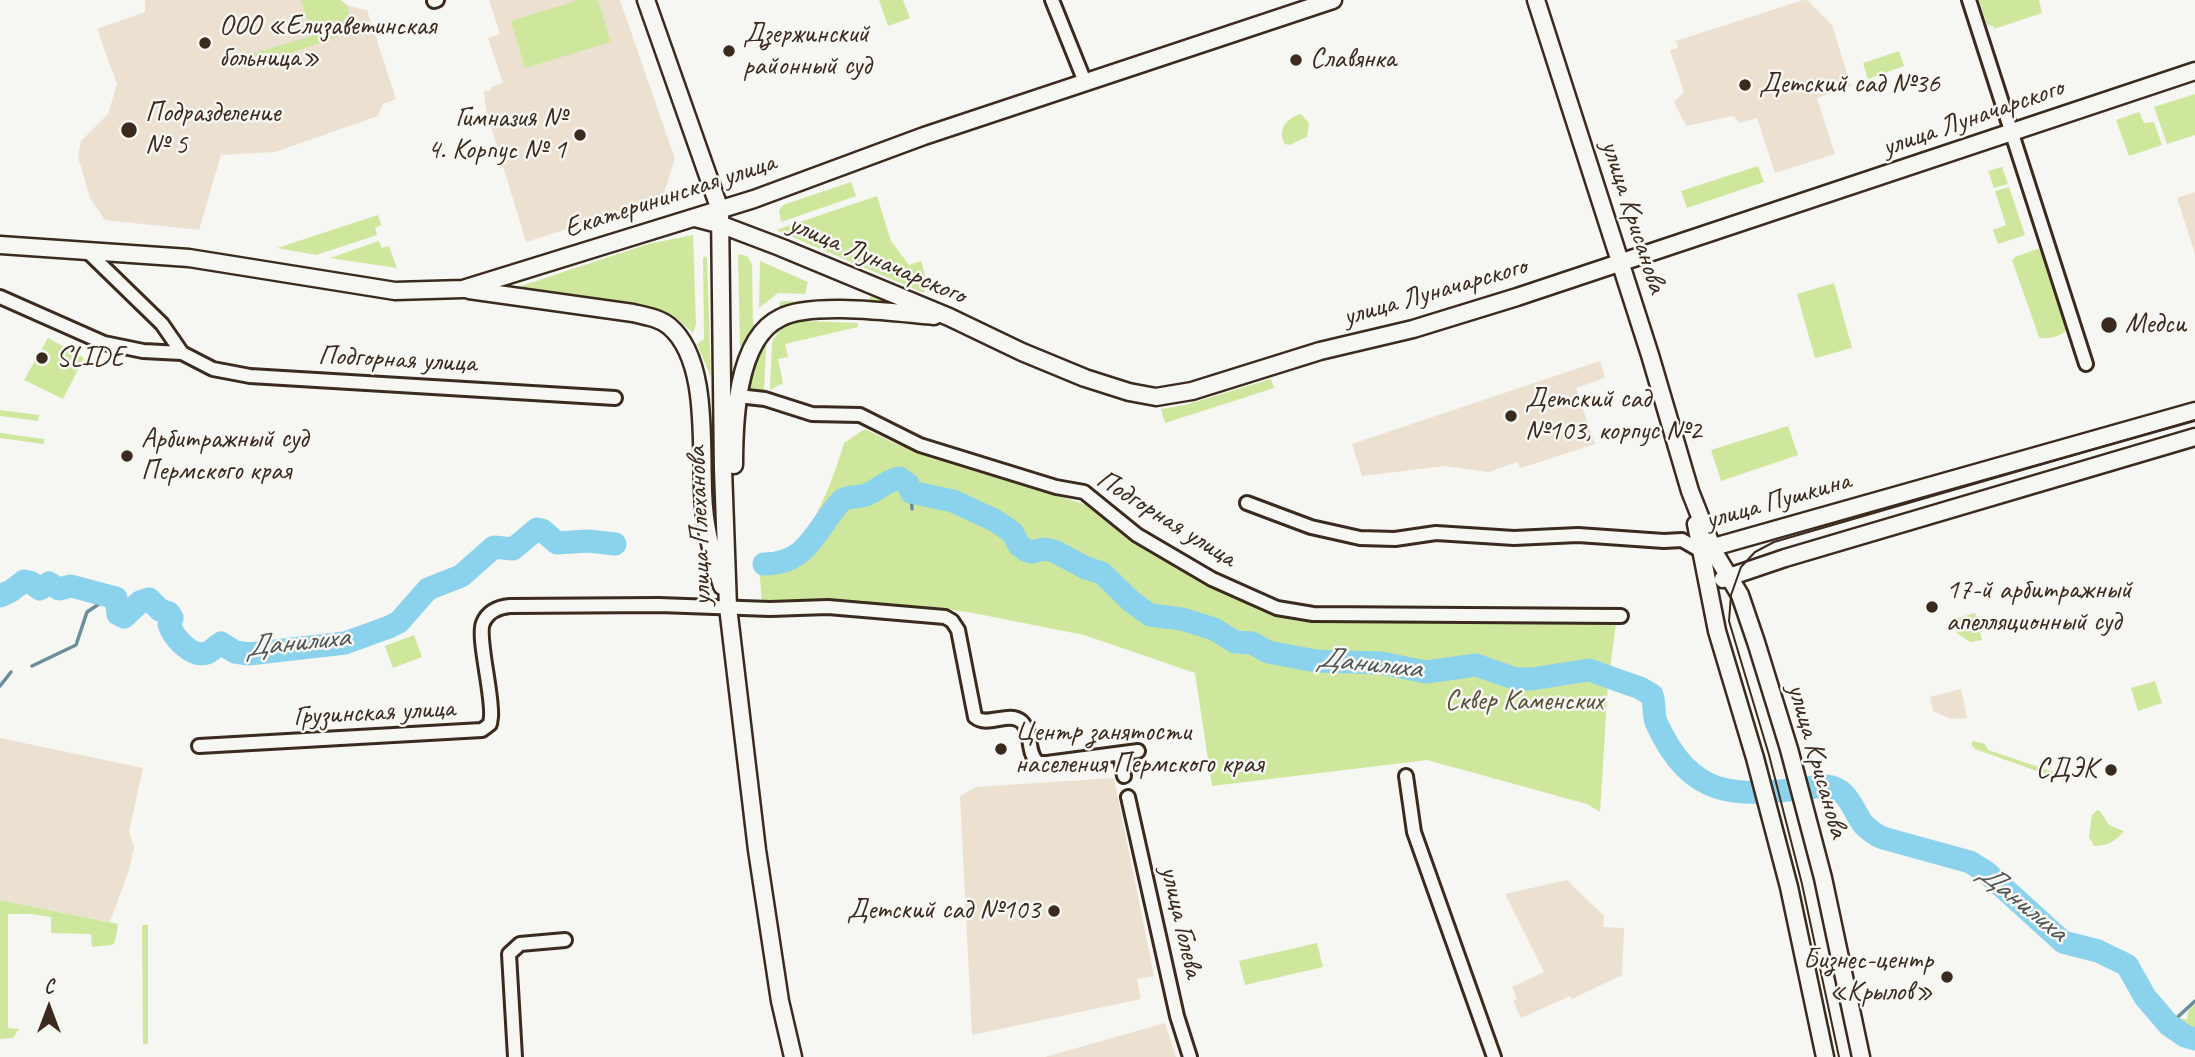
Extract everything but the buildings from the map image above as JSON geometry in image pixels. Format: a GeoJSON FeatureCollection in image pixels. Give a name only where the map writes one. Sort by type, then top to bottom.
{"type":"FeatureCollection","features":[{"type":"Feature","properties":{"kind":"main road","name":"улица Плеханова"},"geometry":{"type":"LineString","coordinates":[[646,0],[721,217],[723,469],[734,607]]}},
{"type":"Feature","properties":{"kind":"main road","name":"Екатерининская улица"},"geometry":{"type":"LineString","coordinates":[[0,245],[209,261],[395,290],[463,289],[695,218],[721,217],[913,140],[1333,0]]}},
{"type":"Feature","properties":{"kind":"main road","name":"улица Крисанова"},"geometry":{"type":"LineString","coordinates":[[1536,0],[1707,549],[1707,584],[1723,653],[1755,758],[1789,887],[1825,1057]]}},
{"type":"Feature","properties":{"kind":"main road","name":"улица Луначарского"},"geometry":{"type":"LineString","coordinates":[[721,217],[1085,378],[1129,392],[1165,397],[1229,381],[1320,351],[1413,329],[1620,263],[2195,71]]}},
{"type":"Feature","properties":{"kind":"main road"},"geometry":{"type":"LineString","coordinates":[[463,289],[633,313],[658,320],[676,334],[691,363],[699,392],[704,509],[711,549],[734,607]]}},
{"type":"Feature","properties":{"kind":"main road"},"geometry":{"type":"LineString","coordinates":[[793,1057],[779,1002],[757,850],[751,792],[750,708],[734,607],[734,432],[738,396],[755,342],[769,325],[784,315],[806,311],[836,311],[949,317]]}},
{"type":"Feature","properties":{"kind":"main road","name":"улица Пушкина"},"geometry":{"type":"LineString","coordinates":[[1707,549],[2195,411]]}},
{"type":"Feature","properties":{"kind":"main road","name":"улица Пушкина"},"geometry":{"type":"LineString","coordinates":[[1707,584],[1785,558],[2195,437]]}},
{"type":"Feature","properties":{"kind":"main road","name":"улица Крисанова"},"geometry":{"type":"LineString","coordinates":[[1707,549],[1731,577],[1743,602],[1789,749],[1861,1057]]}},
{"type":"Feature","properties":{"kind":"street"},"geometry":{"type":"LineString","coordinates":[[1052,0],[1085,82]]}},
{"type":"Feature","properties":{"kind":"street"},"geometry":{"type":"LineString","coordinates":[[1969,0],[2086,364]]}},
{"type":"Feature","properties":{"kind":"street"},"geometry":{"type":"LineString","coordinates":[[88,252],[162,324],[181,353]]}},
{"type":"Feature","properties":{"kind":"street","name":"Подгорная улица"},"geometry":{"type":"LineString","coordinates":[[0,297],[104,343],[143,351],[181,353],[213,369],[236,375],[615,398]]}},
{"type":"Feature","properties":{"kind":"street","name":"Подгорная улица"},"geometry":{"type":"LineString","coordinates":[[738,396],[765,399],[812,414],[860,415],[920,445],[1056,487],[1084,492],[1128,529],[1180,563],[1246,595],[1287,611],[1313,614],[1621,616]]}},
{"type":"Feature","properties":{"kind":"street","name":"улица Пушкина"},"geometry":{"type":"LineString","coordinates":[[1247,503],[1320,530],[1360,538],[1395,539],[1436,533],[1514,538],[1578,535],[1682,540],[1707,549]]}},
{"type":"Feature","properties":{"kind":"street","name":"Грузинская улица"},"geometry":{"type":"LineString","coordinates":[[199,746],[482,730],[489,724],[492,707],[481,629],[489,614],[502,607],[659,605],[828,607],[941,616],[955,624],[975,717],[981,721],[1012,718],[1022,722],[1027,729],[1032,756],[1038,762],[1120,754]]}},
{"type":"Feature","properties":{"kind":"street"},"geometry":{"type":"LineString","coordinates":[[1124,776],[1120,754],[1138,751]]}},
{"type":"Feature","properties":{"kind":"street"},"geometry":{"type":"LineString","coordinates":[[1406,776],[1410,817],[1421,855],[1494,1057]]}},
{"type":"Feature","properties":{"kind":"street","name":"улица Голева"},"geometry":{"type":"LineString","coordinates":[[1128,797],[1177,1016],[1190,1057]]}},
{"type":"Feature","properties":{"kind":"street"},"geometry":{"type":"LineString","coordinates":[[515,1057],[509,954],[520,944],[565,940]]}},
{"type":"Feature","properties":{"kind":"shaded area"},"geometry":{"type":"Polygon","coordinates":[[[145,0],[341,0],[348,6],[367,10],[396,99],[383,104],[378,116],[275,152],[221,155],[199,230],[105,220],[90,198],[78,157],[81,141],[108,114],[117,84],[97,29],[145,12],[145,0]]]}},
{"type":"Feature","properties":{"kind":"shaded area","name":"Гимназия № 4. Корпус № 1"},"geometry":{"type":"Polygon","coordinates":[[[489,0],[620,0],[675,159],[662,199],[526,242],[486,110],[484,92],[503,83],[488,38],[500,34],[489,0]]]}},
{"type":"Feature","properties":{"kind":"shaded area"},"geometry":{"type":"Polygon","coordinates":[[[1807,0],[1832,25],[1851,86],[1817,98],[1835,154],[1775,173],[1757,118],[1740,123],[1733,116],[1686,126],[1674,102],[1684,92],[1670,50],[1678,48],[1676,41],[1807,0]]]}},
{"type":"Feature","properties":{"kind":"shaded area"},"geometry":{"type":"Polygon","coordinates":[[[2195,192],[2195,254],[2177,198],[2195,192]]]}},
{"type":"Feature","properties":{"kind":"shaded area","name":"Детский сад №103, корпус №2"},"geometry":{"type":"Polygon","coordinates":[[[1600,361],[1605,378],[1576,388],[1595,444],[1521,468],[1517,462],[1489,472],[1444,466],[1362,476],[1352,444],[1600,361]]]}},
{"type":"Feature","properties":{"kind":"shaded area"},"geometry":{"type":"Polygon","coordinates":[[[1961,689],[1967,718],[1951,719],[1933,711],[1930,697],[1961,689]]]}},
{"type":"Feature","properties":{"kind":"shaded area"},"geometry":{"type":"Polygon","coordinates":[[[0,738],[143,768],[129,831],[134,847],[129,870],[110,922],[0,900],[0,738]]]}},
{"type":"Feature","properties":{"kind":"shaded area","name":"Детский сад №103"},"geometry":{"type":"Polygon","coordinates":[[[1114,778],[1154,976],[1137,979],[1141,999],[972,1035],[960,796],[976,787],[1114,778]]]}},
{"type":"Feature","properties":{"kind":"shaded area"},"geometry":{"type":"Polygon","coordinates":[[[1567,880],[1604,916],[1603,927],[1624,928],[1622,975],[1572,999],[1570,996],[1521,1018],[1513,1001],[1517,999],[1512,987],[1544,972],[1505,894],[1567,880]]]}},
{"type":"Feature","properties":{"kind":"shaded area"},"geometry":{"type":"Polygon","coordinates":[[[1165,1023],[1176,1057],[1045,1057],[1165,1023]]]}},
{"type":"Feature","properties":{"kind":"green space"},"geometry":{"type":"Polygon","coordinates":[[[301,0],[340,0],[348,6],[349,33],[252,66],[248,55],[312,36],[301,0]]]}},
{"type":"Feature","properties":{"kind":"green space"},"geometry":{"type":"Polygon","coordinates":[[[579,0],[598,0],[611,42],[525,68],[511,21],[579,0]]]}},
{"type":"Feature","properties":{"kind":"green space"},"geometry":{"type":"Polygon","coordinates":[[[879,0],[903,0],[910,18],[888,26],[879,0]]]}},
{"type":"Feature","properties":{"kind":"green space"},"geometry":{"type":"Polygon","coordinates":[[[1979,0],[2039,0],[2042,13],[1994,29],[1993,26],[1987,25],[1979,0]]]}},
{"type":"Feature","properties":{"kind":"green space"},"geometry":{"type":"Polygon","coordinates":[[[1899,51],[1904,66],[1868,79],[1863,63],[1899,51]]]}},
{"type":"Feature","properties":{"kind":"green space"},"geometry":{"type":"Polygon","coordinates":[[[2195,94],[2195,135],[2167,144],[2154,107],[2195,94]]]}},
{"type":"Feature","properties":{"kind":"green space"},"geometry":{"type":"Polygon","coordinates":[[[2139,112],[2144,123],[2154,122],[2162,145],[2129,156],[2116,120],[2139,112]]]}},
{"type":"Feature","properties":{"kind":"green space"},"geometry":{"type":"Polygon","coordinates":[[[1301,114],[1309,123],[1307,137],[1289,145],[1285,144],[1282,134],[1284,125],[1301,114]]]}},
{"type":"Feature","properties":{"kind":"green space"},"geometry":{"type":"Polygon","coordinates":[[[1758,166],[1764,182],[1687,208],[1681,191],[1758,166]]]}},
{"type":"Feature","properties":{"kind":"green space"},"geometry":{"type":"Polygon","coordinates":[[[2002,167],[2008,184],[1994,188],[1988,171],[2002,167]]]}},
{"type":"Feature","properties":{"kind":"green space"},"geometry":{"type":"Polygon","coordinates":[[[851,182],[856,196],[781,222],[779,210],[783,205],[851,182]]]}},
{"type":"Feature","properties":{"kind":"green space"},"geometry":{"type":"Polygon","coordinates":[[[2009,187],[2025,235],[1998,244],[1993,230],[2006,225],[1995,191],[2009,187]]]}},
{"type":"Feature","properties":{"kind":"green space"},"geometry":{"type":"Polygon","coordinates":[[[877,196],[891,241],[909,265],[921,261],[925,275],[924,293],[776,230],[877,196]]]}},
{"type":"Feature","properties":{"kind":"green space"},"geometry":{"type":"Polygon","coordinates":[[[378,215],[381,225],[375,228],[377,235],[316,255],[277,248],[378,215]]]}},
{"type":"Feature","properties":{"kind":"green space"},"geometry":{"type":"Polygon","coordinates":[[[693,235],[696,324],[693,333],[673,315],[651,307],[506,291],[648,244],[693,235]]]}},
{"type":"Feature","properties":{"kind":"green space"},"geometry":{"type":"Polygon","coordinates":[[[379,241],[382,248],[389,246],[397,268],[330,258],[379,241]]]}},
{"type":"Feature","properties":{"kind":"green space"},"geometry":{"type":"Polygon","coordinates":[[[2037,249],[2042,250],[2069,326],[2064,332],[2051,338],[2039,337],[2012,260],[2037,249]]]}},
{"type":"Feature","properties":{"kind":"green space"},"geometry":{"type":"Polygon","coordinates":[[[738,254],[747,256],[752,264],[753,322],[756,329],[740,347],[738,254]]]}},
{"type":"Feature","properties":{"kind":"green space"},"geometry":{"type":"Polygon","coordinates":[[[705,256],[711,377],[697,344],[704,339],[705,256]]]}},
{"type":"Feature","properties":{"kind":"green space"},"geometry":{"type":"Polygon","coordinates":[[[760,261],[808,282],[805,294],[778,293],[759,308],[760,261]]]}},
{"type":"Feature","properties":{"kind":"green space"},"geometry":{"type":"Polygon","coordinates":[[[1834,283],[1852,348],[1815,358],[1797,294],[1834,283]]]}},
{"type":"Feature","properties":{"kind":"green space"},"geometry":{"type":"Polygon","coordinates":[[[871,296],[902,308],[779,310],[780,302],[784,301],[867,304],[871,296]]]}},
{"type":"Feature","properties":{"kind":"green space"},"geometry":{"type":"Polygon","coordinates":[[[805,321],[858,323],[858,327],[785,344],[788,357],[778,359],[783,383],[770,390],[772,343],[785,327],[805,321]]]}},
{"type":"Feature","properties":{"kind":"green space"},"geometry":{"type":"Polygon","coordinates":[[[764,337],[764,391],[754,391],[749,387],[748,378],[764,337]]]}},
{"type":"Feature","properties":{"kind":"green space"},"geometry":{"type":"Polygon","coordinates":[[[48,338],[84,358],[63,399],[24,380],[48,338]]]}},
{"type":"Feature","properties":{"kind":"green space"},"geometry":{"type":"Polygon","coordinates":[[[1271,379],[1274,388],[1165,423],[1161,409],[1185,405],[1271,379]]]}},
{"type":"Feature","properties":{"kind":"green space"},"geometry":{"type":"Polygon","coordinates":[[[0,410],[39,415],[38,421],[0,416],[0,410]]]}},
{"type":"Feature","properties":{"kind":"green space"},"geometry":{"type":"Polygon","coordinates":[[[1788,426],[1798,455],[1721,481],[1711,450],[1788,426]]]}},
{"type":"Feature","properties":{"kind":"green space","name":"Сквер Каменских"},"geometry":{"type":"Polygon","coordinates":[[[865,429],[896,444],[1096,508],[1100,516],[1104,515],[1174,565],[1200,580],[1255,605],[1282,613],[1309,619],[1616,623],[1608,683],[1600,812],[1587,804],[1427,760],[1212,786],[1195,673],[1084,635],[968,612],[923,606],[762,602],[759,567],[785,564],[820,506],[844,443],[865,429]]]}},
{"type":"Feature","properties":{"kind":"green space"},"geometry":{"type":"Polygon","coordinates":[[[0,433],[44,439],[44,444],[0,438],[0,433]]]}},
{"type":"Feature","properties":{"kind":"green space"},"geometry":{"type":"Polygon","coordinates":[[[1975,613],[1982,640],[1970,642],[1957,633],[1951,620],[1975,613]]]}},
{"type":"Feature","properties":{"kind":"green space"},"geometry":{"type":"Polygon","coordinates":[[[414,635],[422,657],[393,668],[385,646],[414,635]]]}},
{"type":"Feature","properties":{"kind":"green space"},"geometry":{"type":"Polygon","coordinates":[[[2155,681],[2162,703],[2138,711],[2131,688],[2155,681]]]}},
{"type":"Feature","properties":{"kind":"green space"},"geometry":{"type":"Polygon","coordinates":[[[1973,741],[1985,744],[1988,750],[2072,778],[2067,782],[1975,749],[1971,744],[1973,741]]]}},
{"type":"Feature","properties":{"kind":"green space"},"geometry":{"type":"Polygon","coordinates":[[[2097,810],[2109,825],[2124,831],[2111,842],[2094,846],[2089,837],[2092,815],[2097,810]]]}},
{"type":"Feature","properties":{"kind":"green space"},"geometry":{"type":"Polygon","coordinates":[[[0,900],[118,924],[112,945],[92,947],[91,934],[51,933],[51,917],[8,914],[8,1028],[19,1029],[13,1038],[0,1039],[0,900]]]}},
{"type":"Feature","properties":{"kind":"green space"},"geometry":{"type":"Polygon","coordinates":[[[142,925],[148,925],[148,1044],[143,1044],[142,925]]]}},
{"type":"Feature","properties":{"kind":"green space"},"geometry":{"type":"Polygon","coordinates":[[[1317,943],[1323,967],[1245,985],[1239,961],[1317,943]]]}},
{"type":"Feature","properties":{"kind":"green space"},"geometry":{"type":"Polygon","coordinates":[[[2195,1004],[2195,1037],[2180,1032],[2174,1026],[2181,1018],[2187,1020],[2188,1011],[2195,1004]]]}},
{"type":"Feature","properties":{"kind":"waterway","name":"Данилиха"},"geometry":{"type":"LineString","coordinates":[[764,564],[792,558],[802,551],[842,500],[866,495],[899,478],[908,484],[911,492],[953,501],[994,520],[1012,532],[1019,545],[1027,551],[1054,551],[1086,568],[1102,573],[1150,615],[1182,619],[1214,629],[1235,642],[1252,643],[1268,652],[1316,661],[1381,663],[1426,672],[1476,665],[1516,679],[1589,670],[1652,695],[1656,722],[1671,750],[1688,770],[1706,783],[1726,790],[1747,792],[1826,786],[1840,791],[1864,825],[1875,834],[1970,862],[1986,872],[2063,942],[2098,951],[2127,965],[2145,997],[2169,1025],[2195,1039]]}},
{"type":"Feature","properties":{"kind":"waterway"},"geometry":{"type":"LineString","coordinates":[[911,492],[912,509]]}},
{"type":"Feature","properties":{"kind":"waterway","name":"Данилиха"},"geometry":{"type":"LineString","coordinates":[[0,596],[24,581],[40,589],[49,583],[59,589],[71,586],[116,598],[118,614],[124,617],[140,602],[149,599],[160,610],[169,613],[172,618],[169,624],[171,629],[189,649],[201,654],[207,653],[221,643],[235,652],[249,654],[345,643],[389,627],[399,622],[428,589],[461,576],[494,547],[513,549],[537,529],[557,543],[588,541],[615,544]]}},
{"type":"Feature","properties":{"kind":"waterway"},"geometry":{"type":"LineString","coordinates":[[32,666],[76,645],[87,612],[107,596]]}},
{"type":"Feature","properties":{"kind":"waterway"},"geometry":{"type":"LineString","coordinates":[[0,686],[11,672]]}},
{"type":"Feature","properties":{"kind":"waterway"},"geometry":{"type":"LineString","coordinates":[[2169,1025],[2195,1001]]}},
{"type":"Feature","properties":{"kind":"tram line"},"geometry":{"type":"LineString","coordinates":[[1839,1057],[1802,884],[1769,755],[1729,621],[1731,595],[1741,567],[1755,552],[1774,542],[2195,420]]}},
{"type":"Feature","properties":{"kind":"place","name":"ООО «Елизаветинская больница»"},"geometry":{"type":"Point","coordinates":[205,43]}},
{"type":"Feature","properties":{"kind":"place","name":"Дзержинский районный суд"},"geometry":{"type":"Point","coordinates":[729,51]}},
{"type":"Feature","properties":{"kind":"place","name":"Славянка"},"geometry":{"type":"Point","coordinates":[1296,60]}},
{"type":"Feature","properties":{"kind":"place","name":"Детский сад №36"},"geometry":{"type":"Point","coordinates":[1745,85]}},
{"type":"Feature","properties":{"kind":"place","name":"Подразделение № 5"},"geometry":{"type":"Point","coordinates":[129,130]}},
{"type":"Feature","properties":{"kind":"place","name":"Гимназия № 4. Корпус № 1"},"geometry":{"type":"Point","coordinates":[580,135]}},
{"type":"Feature","properties":{"kind":"place","name":"Медси"},"geometry":{"type":"Point","coordinates":[2109,325]}},
{"type":"Feature","properties":{"kind":"place","name":"SLIDE"},"geometry":{"type":"Point","coordinates":[42,358]}},
{"type":"Feature","properties":{"kind":"place","name":"Детский сад №103, корпус №2"},"geometry":{"type":"Point","coordinates":[1511,416]}},
{"type":"Feature","properties":{"kind":"place","name":"Арбитражный суд Пермского края"},"geometry":{"type":"Point","coordinates":[127,456]}},
{"type":"Feature","properties":{"kind":"place","name":"17-й арбитражный апелляционный суд"},"geometry":{"type":"Point","coordinates":[1932,607]}},
{"type":"Feature","properties":{"kind":"place","name":"Центр занятости населения Пермского края"},"geometry":{"type":"Point","coordinates":[1001,749]}},
{"type":"Feature","properties":{"kind":"place","name":"СДЭК"},"geometry":{"type":"Point","coordinates":[2111,770]}},
{"type":"Feature","properties":{"kind":"place","name":"Детский сад №103"},"geometry":{"type":"Point","coordinates":[1054,911]}},
{"type":"Feature","properties":{"kind":"place","name":"Бизнес-центр «Крылов»"},"geometry":{"type":"Point","coordinates":[1947,977]}}]}
